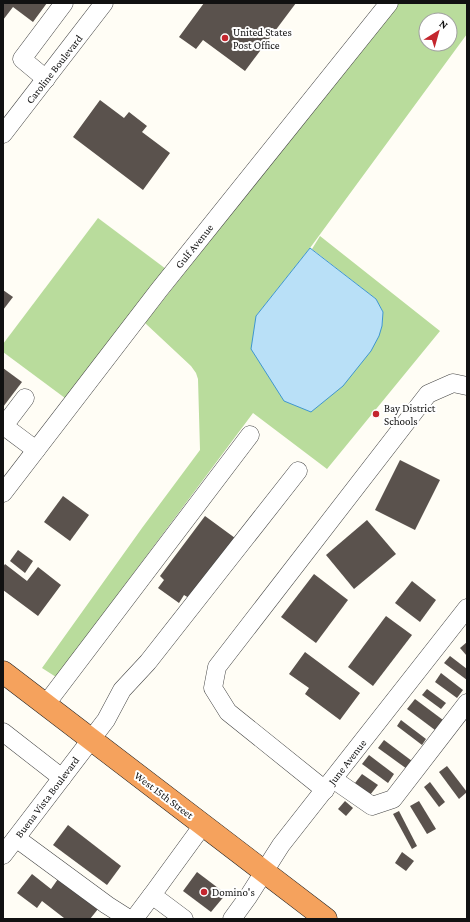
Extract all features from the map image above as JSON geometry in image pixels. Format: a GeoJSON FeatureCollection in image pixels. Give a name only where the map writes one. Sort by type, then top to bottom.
{"type":"FeatureCollection","features":[{"type":"Feature","properties":{"kind":"highway","name":"West 15th Street"},"geometry":{"type":"LineString","coordinates":[[3,672],[326,919]]}},
{"type":"Feature","properties":{"kind":"street"},"geometry":{"type":"LineString","coordinates":[[46,79],[22,59],[64,3]]}},
{"type":"Feature","properties":{"kind":"street","name":"Caroline Boulevard"},"geometry":{"type":"LineString","coordinates":[[3,134],[104,3]]}},
{"type":"Feature","properties":{"kind":"street","name":"Gulf Avenue"},"geometry":{"type":"LineString","coordinates":[[3,493],[159,290],[389,3]]}},
{"type":"Feature","properties":{"kind":"street"},"geometry":{"type":"LineString","coordinates":[[467,386],[453,383],[428,394],[217,667],[213,688],[228,712],[329,784],[372,806],[393,799],[467,703]]}},
{"type":"Feature","properties":{"kind":"street"},"geometry":{"type":"LineString","coordinates":[[25,398],[3,426],[36,450]]}},
{"type":"Feature","properties":{"kind":"street"},"geometry":{"type":"LineString","coordinates":[[46,704],[250,435]]}},
{"type":"Feature","properties":{"kind":"street","name":"Buena Vista Boulevard"},"geometry":{"type":"LineString","coordinates":[[3,855],[106,720],[122,690],[148,662],[298,471]]}},
{"type":"Feature","properties":{"kind":"street","name":"June Avenue"},"geometry":{"type":"LineString","coordinates":[[232,919],[265,872],[281,845],[467,608]]}},
{"type":"Feature","properties":{"kind":"street"},"geometry":{"type":"LineString","coordinates":[[3,732],[62,778]]}},
{"type":"Feature","properties":{"kind":"street"},"geometry":{"type":"LineString","coordinates":[[134,919],[203,825]]}},
{"type":"Feature","properties":{"kind":"street"},"geometry":{"type":"LineString","coordinates":[[16,838],[107,905],[129,919]]}},
{"type":"Feature","properties":{"kind":"street"},"geometry":{"type":"LineString","coordinates":[[152,895],[184,919]]}},
{"type":"Feature","properties":{"kind":"green space"},"geometry":{"type":"Polygon","coordinates":[[[398,3],[467,3],[467,34],[458,46],[458,12],[418,12],[418,52],[454,52],[310,248],[256,316],[382,326],[383,312],[376,299],[312,249],[320,236],[440,331],[327,469],[253,413],[56,677],[42,668],[200,450],[198,379],[191,366],[145,323],[398,3]]]}},
{"type":"Feature","properties":{"kind":"green space"},"geometry":{"type":"Polygon","coordinates":[[[98,218],[170,272],[69,401],[3,352],[3,344],[98,218]]]}},
{"type":"Feature","properties":{"kind":"water"},"geometry":{"type":"Polygon","coordinates":[[[310,248],[376,299],[383,312],[382,326],[379,336],[371,351],[343,386],[311,412],[284,401],[251,349],[256,316],[310,248]]]}},
{"type":"Feature","properties":{"kind":"building"},"geometry":{"type":"Polygon","coordinates":[[[3,3],[47,3],[33,22],[13,7],[3,20],[3,3]]]}},
{"type":"Feature","properties":{"kind":"building","name":"United States Post Office"},"geometry":{"type":"Polygon","coordinates":[[[204,3],[296,3],[245,71],[203,40],[196,49],[179,37],[204,3]]]}},
{"type":"Feature","properties":{"kind":"building"},"geometry":{"type":"Polygon","coordinates":[[[100,100],[124,118],[129,112],[147,126],[142,132],[170,153],[143,190],[73,137],[100,100]]]}},
{"type":"Feature","properties":{"kind":"building"},"geometry":{"type":"Polygon","coordinates":[[[3,290],[13,297],[3,310],[3,290]]]}},
{"type":"Feature","properties":{"kind":"building"},"geometry":{"type":"Polygon","coordinates":[[[3,368],[22,382],[3,407],[3,368]]]}},
{"type":"Feature","properties":{"kind":"building"},"geometry":{"type":"Polygon","coordinates":[[[400,460],[440,480],[415,530],[375,510],[400,460]]]}},
{"type":"Feature","properties":{"kind":"building"},"geometry":{"type":"Polygon","coordinates":[[[63,496],[89,515],[70,541],[44,522],[63,496]]]}},
{"type":"Feature","properties":{"kind":"building"},"geometry":{"type":"Polygon","coordinates":[[[205,516],[235,538],[189,598],[184,595],[179,603],[158,588],[164,580],[160,576],[205,516]]]}},
{"type":"Feature","properties":{"kind":"building"},"geometry":{"type":"Polygon","coordinates":[[[367,520],[396,554],[354,589],[326,555],[367,520]]]}},
{"type":"Feature","properties":{"kind":"building"},"geometry":{"type":"Polygon","coordinates":[[[18,550],[33,561],[25,573],[10,561],[18,550]]]}},
{"type":"Feature","properties":{"kind":"building"},"geometry":{"type":"Polygon","coordinates":[[[5,564],[27,581],[38,567],[61,585],[38,616],[3,590],[3,567],[5,564]]]}},
{"type":"Feature","properties":{"kind":"building"},"geometry":{"type":"Polygon","coordinates":[[[314,574],[348,600],[316,643],[281,617],[314,574]]]}},
{"type":"Feature","properties":{"kind":"building"},"geometry":{"type":"Polygon","coordinates":[[[412,581],[436,600],[420,622],[395,603],[412,581]]]}},
{"type":"Feature","properties":{"kind":"building"},"geometry":{"type":"Polygon","coordinates":[[[386,616],[412,635],[373,686],[348,667],[386,616]]]}},
{"type":"Feature","properties":{"kind":"building"},"geometry":{"type":"Polygon","coordinates":[[[467,642],[467,656],[460,648],[467,642]]]}},
{"type":"Feature","properties":{"kind":"building"},"geometry":{"type":"Polygon","coordinates":[[[305,652],[360,693],[340,720],[305,694],[309,688],[289,674],[305,652]]]}},
{"type":"Feature","properties":{"kind":"building"},"geometry":{"type":"Polygon","coordinates":[[[450,656],[467,669],[467,680],[444,663],[450,656]]]}},
{"type":"Feature","properties":{"kind":"building"},"geometry":{"type":"Polygon","coordinates":[[[441,673],[463,690],[457,698],[435,682],[441,673]]]}},
{"type":"Feature","properties":{"kind":"building"},"geometry":{"type":"Polygon","coordinates":[[[427,689],[446,703],[441,709],[422,695],[427,689]]]}},
{"type":"Feature","properties":{"kind":"building"},"geometry":{"type":"Polygon","coordinates":[[[415,699],[443,720],[435,730],[407,709],[415,699]]]}},
{"type":"Feature","properties":{"kind":"building"},"geometry":{"type":"Polygon","coordinates":[[[401,720],[426,739],[422,745],[397,726],[401,720]]]}},
{"type":"Feature","properties":{"kind":"building"},"geometry":{"type":"Polygon","coordinates":[[[384,740],[412,761],[407,769],[378,748],[384,740]]]}},
{"type":"Feature","properties":{"kind":"building"},"geometry":{"type":"Polygon","coordinates":[[[369,755],[394,774],[388,783],[362,764],[369,755]]]}},
{"type":"Feature","properties":{"kind":"building"},"geometry":{"type":"Polygon","coordinates":[[[447,766],[467,792],[459,799],[439,772],[447,766]]]}},
{"type":"Feature","properties":{"kind":"building"},"geometry":{"type":"Polygon","coordinates":[[[362,774],[378,785],[370,795],[355,783],[362,774]]]}},
{"type":"Feature","properties":{"kind":"building"},"geometry":{"type":"Polygon","coordinates":[[[430,782],[445,802],[439,807],[424,787],[430,782]]]}},
{"type":"Feature","properties":{"kind":"building"},"geometry":{"type":"Polygon","coordinates":[[[345,801],[353,808],[346,816],[338,809],[345,801]]]}},
{"type":"Feature","properties":{"kind":"building"},"geometry":{"type":"Polygon","coordinates":[[[419,801],[436,829],[427,834],[410,806],[419,801]]]}},
{"type":"Feature","properties":{"kind":"building"},"geometry":{"type":"Polygon","coordinates":[[[399,811],[417,846],[412,849],[393,814],[399,811]]]}},
{"type":"Feature","properties":{"kind":"building"},"geometry":{"type":"Polygon","coordinates":[[[68,825],[121,866],[107,885],[53,845],[68,825]]]}},
{"type":"Feature","properties":{"kind":"building"},"geometry":{"type":"Polygon","coordinates":[[[402,852],[414,861],[406,871],[395,863],[402,852]]]}},
{"type":"Feature","properties":{"kind":"building","name":"Domino's"},"geometry":{"type":"Polygon","coordinates":[[[197,872],[226,894],[211,912],[183,891],[197,872]]]}},
{"type":"Feature","properties":{"kind":"building"},"geometry":{"type":"Polygon","coordinates":[[[32,874],[51,889],[58,879],[98,909],[90,919],[63,919],[64,918],[42,901],[37,908],[17,893],[32,874]]]}},
{"type":"Feature","properties":{"kind":"place","name":"United States Post Office"},"geometry":{"type":"Point","coordinates":[225,38]}},
{"type":"Feature","properties":{"kind":"place","name":"Bay District Schools"},"geometry":{"type":"Point","coordinates":[376,414]}},
{"type":"Feature","properties":{"kind":"place","name":"Domino's"},"geometry":{"type":"Point","coordinates":[204,892]}}]}
